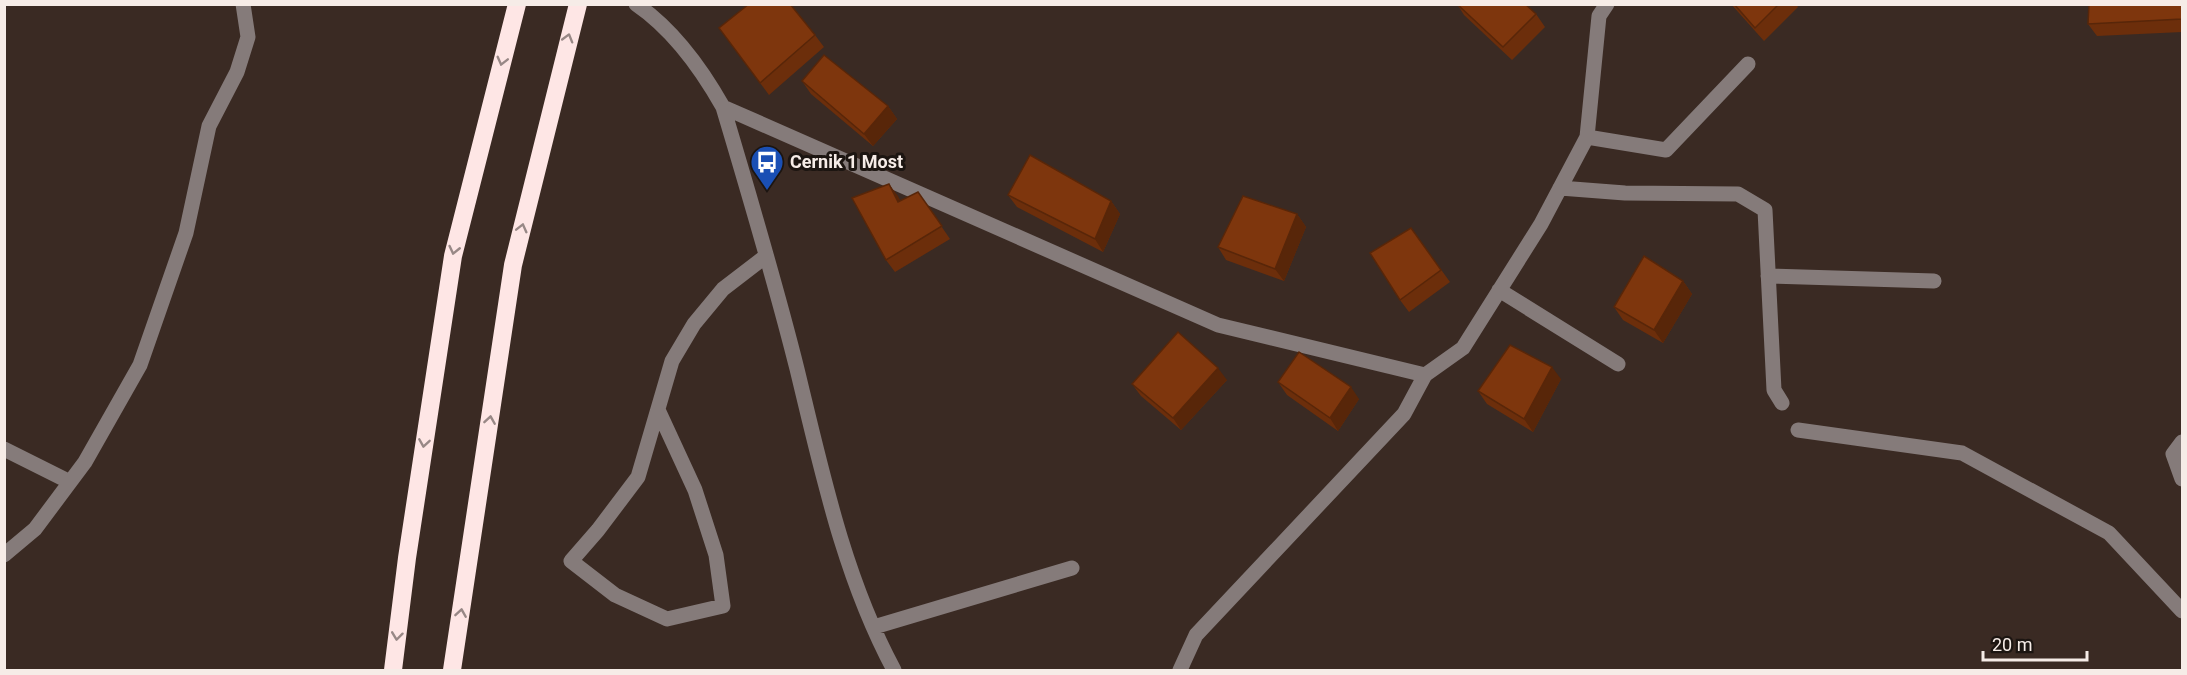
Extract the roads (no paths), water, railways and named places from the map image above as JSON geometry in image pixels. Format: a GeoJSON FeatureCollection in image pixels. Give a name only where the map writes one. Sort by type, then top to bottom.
{"type":"FeatureCollection","features":[{"type":"Feature","properties":{"kind":"highway"},"geometry":{"type":"LineString","coordinates":[[393,670],[408,546],[453,256],[517,4]]}},
{"type":"Feature","properties":{"kind":"highway"},"geometry":{"type":"LineString","coordinates":[[452,670],[513,265],[578,4]]}},
{"type":"Feature","properties":{"kind":"street"},"geometry":{"type":"LineString","coordinates":[[4,555],[35,529],[85,462],[140,366],[186,233],[209,126],[237,72],[248,38],[243,4]]}},
{"type":"Feature","properties":{"kind":"street"},"geometry":{"type":"LineString","coordinates":[[1180,670],[1196,635],[1404,414],[1425,375],[1463,348],[1560,188],[1587,137],[1599,16],[1607,4]]}},
{"type":"Feature","properties":{"kind":"street"},"geometry":{"type":"LineString","coordinates":[[644,7],[685,51],[723,107],[766,256],[836,529],[874,627],[894,670]]}},
{"type":"Feature","properties":{"kind":"street"},"geometry":{"type":"LineString","coordinates":[[1587,137],[1666,150],[1748,64]]}},
{"type":"Feature","properties":{"kind":"street"},"geometry":{"type":"LineString","coordinates":[[723,107],[1218,325],[1425,375]]}},
{"type":"Feature","properties":{"kind":"street"},"geometry":{"type":"LineString","coordinates":[[1560,188],[1625,193],[1738,194],[1764,210],[1774,390],[1782,403]]}},
{"type":"Feature","properties":{"kind":"street"},"geometry":{"type":"LineString","coordinates":[[659,412],[698,501],[716,555],[723,606],[668,619],[615,595],[571,561],[638,477],[672,362],[694,324],[723,289],[766,256]]}},
{"type":"Feature","properties":{"kind":"street"},"geometry":{"type":"LineString","coordinates":[[1768,276],[1934,281]]}},
{"type":"Feature","properties":{"kind":"street"},"geometry":{"type":"LineString","coordinates":[[1499,291],[1618,364]]}},
{"type":"Feature","properties":{"kind":"street"},"geometry":{"type":"LineString","coordinates":[[1798,430],[1962,453],[2109,533],[2182,611]]}},
{"type":"Feature","properties":{"kind":"street"},"geometry":{"type":"LineString","coordinates":[[2182,442],[2173,454],[2182,479]]}},
{"type":"Feature","properties":{"kind":"street"},"geometry":{"type":"LineString","coordinates":[[4,449],[70,482]]}},
{"type":"Feature","properties":{"kind":"street"},"geometry":{"type":"LineString","coordinates":[[874,627],[1071,568]]}},
{"type":"Feature","properties":{"kind":"place","name":"Cernik 1 Most"},"geometry":{"type":"Point","coordinates":[767,191]}}]}
